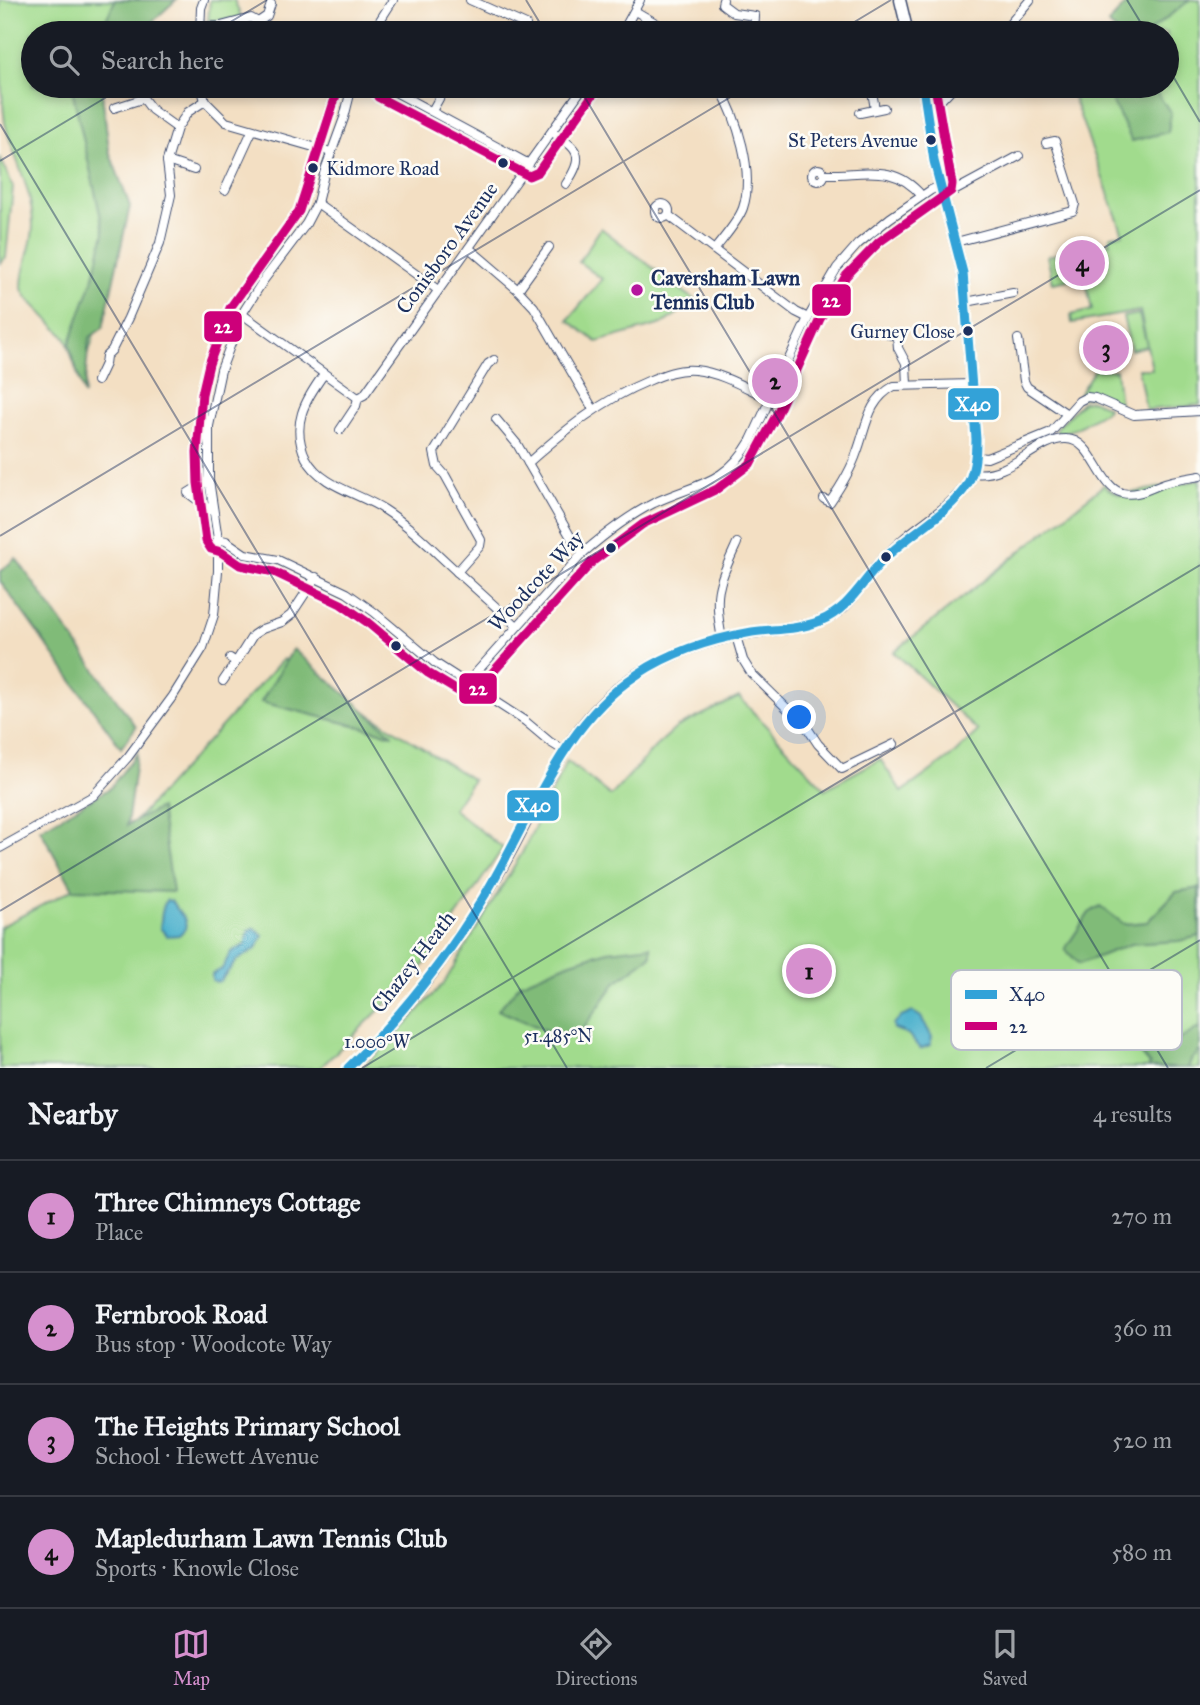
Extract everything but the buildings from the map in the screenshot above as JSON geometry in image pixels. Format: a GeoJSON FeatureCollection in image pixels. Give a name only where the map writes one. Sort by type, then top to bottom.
{"type":"FeatureCollection","features":[{"type":"Feature","properties":{"kind":"main road"},"geometry":{"type":"LineString","coordinates":[[900,0],[905,21]]}},
{"type":"Feature","properties":{"kind":"main road"},"geometry":{"type":"LineString","coordinates":[[926,98],[966,302],[976,457],[973,473]]}},
{"type":"Feature","properties":{"kind":"main road","name":"Chazey Heath"},"geometry":{"type":"LineString","coordinates":[[348,1068],[430,979],[459,938],[499,872],[563,750],[606,697],[627,681],[672,655],[722,639],[802,627],[839,611],[852,600],[889,553],[959,495],[973,473]]}},
{"type":"Feature","properties":{"kind":"street"},"geometry":{"type":"LineString","coordinates":[[201,21],[204,0]]}},
{"type":"Feature","properties":{"kind":"street"},"geometry":{"type":"LineString","coordinates":[[380,21],[393,0]]}},
{"type":"Feature","properties":{"kind":"street"},"geometry":{"type":"LineString","coordinates":[[470,0],[517,21]]}},
{"type":"Feature","properties":{"kind":"street"},"geometry":{"type":"LineString","coordinates":[[629,21],[639,0]]}},
{"type":"Feature","properties":{"kind":"street"},"geometry":{"type":"LineString","coordinates":[[723,0],[722,4],[734,13],[755,16],[755,21]]}},
{"type":"Feature","properties":{"kind":"street"},"geometry":{"type":"LineString","coordinates":[[1013,21],[1031,0]]}},
{"type":"Feature","properties":{"kind":"street"},"geometry":{"type":"LineString","coordinates":[[260,21],[267,16],[271,4]]}},
{"type":"Feature","properties":{"kind":"street"},"geometry":{"type":"LineString","coordinates":[[635,11],[652,21]]}},
{"type":"Feature","properties":{"kind":"street"},"geometry":{"type":"LineString","coordinates":[[240,21],[251,18],[256,21]]}},
{"type":"Feature","properties":{"kind":"street"},"geometry":{"type":"LineString","coordinates":[[204,98],[226,122],[331,152]]}},
{"type":"Feature","properties":{"kind":"street"},"geometry":{"type":"LineString","coordinates":[[0,848],[93,796],[128,757],[173,696],[203,648],[214,615],[218,539],[209,480],[209,426],[221,370],[242,314],[306,224],[317,203],[349,98]]}},
{"type":"Feature","properties":{"kind":"street"},"geometry":{"type":"LineString","coordinates":[[407,98],[530,164]]}},
{"type":"Feature","properties":{"kind":"street"},"geometry":{"type":"LineString","coordinates":[[432,111],[439,98]]}},
{"type":"Feature","properties":{"kind":"street","name":"Conisboro Avenue"},"geometry":{"type":"LineString","coordinates":[[340,430],[356,406],[358,398],[364,395],[576,98]]}},
{"type":"Feature","properties":{"kind":"street"},"geometry":{"type":"LineString","coordinates":[[715,249],[743,209],[748,177],[736,123],[725,98]]}},
{"type":"Feature","properties":{"kind":"street"},"geometry":{"type":"LineString","coordinates":[[860,113],[879,109],[875,98]]}},
{"type":"Feature","properties":{"kind":"street"},"geometry":{"type":"LineString","coordinates":[[928,108],[944,98]]}},
{"type":"Feature","properties":{"kind":"street"},"geometry":{"type":"LineString","coordinates":[[114,108],[142,99],[177,128]]}},
{"type":"Feature","properties":{"kind":"street"},"geometry":{"type":"LineString","coordinates":[[97,381],[106,356],[112,350],[128,318],[160,243],[171,195],[167,161],[177,128],[188,112],[205,101]]}},
{"type":"Feature","properties":{"kind":"street"},"geometry":{"type":"LineString","coordinates":[[225,190],[252,131]]}},
{"type":"Feature","properties":{"kind":"street"},"geometry":{"type":"LineString","coordinates":[[552,132],[573,146],[577,153],[576,169],[566,184]]}},
{"type":"Feature","properties":{"kind":"street"},"geometry":{"type":"LineString","coordinates":[[956,242],[1073,211],[1075,204],[1054,141]]}},
{"type":"Feature","properties":{"kind":"street","name":"Woodcote Way"},"geometry":{"type":"LineString","coordinates":[[466,684],[583,553],[604,535],[655,503],[707,483],[727,470],[742,455],[808,318],[837,268],[858,244],[922,196],[942,191],[1019,156]]}},
{"type":"Feature","properties":{"kind":"street"},"geometry":{"type":"LineString","coordinates":[[167,161],[194,170]]}},
{"type":"Feature","properties":{"kind":"street"},"geometry":{"type":"LineString","coordinates":[[825,174],[888,173],[909,181],[922,196]]}},
{"type":"Feature","properties":{"kind":"street"},"geometry":{"type":"LineString","coordinates":[[317,203],[438,290]]}},
{"type":"Feature","properties":{"kind":"street"},"geometry":{"type":"LineString","coordinates":[[668,215],[796,312],[808,318]]}},
{"type":"Feature","properties":{"kind":"street"},"geometry":{"type":"LineString","coordinates":[[518,290],[550,247]]}},
{"type":"Feature","properties":{"kind":"street"},"geometry":{"type":"LineString","coordinates":[[468,248],[531,304],[593,409]]}},
{"type":"Feature","properties":{"kind":"street"},"geometry":{"type":"LineString","coordinates":[[966,302],[1013,294]]}},
{"type":"Feature","properties":{"kind":"street"},"geometry":{"type":"LineString","coordinates":[[242,314],[358,398]]}},
{"type":"Feature","properties":{"kind":"street"},"geometry":{"type":"LineString","coordinates":[[896,335],[898,348],[906,363],[907,385]]}},
{"type":"Feature","properties":{"kind":"street"},"geometry":{"type":"LineString","coordinates":[[1018,339],[1027,387],[1067,414]]}},
{"type":"Feature","properties":{"kind":"street"},"geometry":{"type":"LineString","coordinates":[[457,572],[480,546],[481,540],[438,466],[434,452],[488,364],[494,360]]}},
{"type":"Feature","properties":{"kind":"street"},"geometry":{"type":"LineString","coordinates":[[528,463],[559,434],[593,409],[627,390],[667,373],[692,370],[721,376],[770,399]]}},
{"type":"Feature","properties":{"kind":"street"},"geometry":{"type":"LineString","coordinates":[[324,374],[306,398],[301,415],[300,435],[306,457],[317,472],[327,480],[385,510],[517,626]]}},
{"type":"Feature","properties":{"kind":"street"},"geometry":{"type":"LineString","coordinates":[[830,502],[845,480],[857,454],[869,411],[875,401],[894,386],[972,384]]}},
{"type":"Feature","properties":{"kind":"street"},"geometry":{"type":"LineString","coordinates":[[976,457],[987,458],[1051,432],[1081,400],[1091,397],[1134,415],[1200,411]]}},
{"type":"Feature","properties":{"kind":"street"},"geometry":{"type":"LineString","coordinates":[[496,419],[517,444],[573,541],[583,553]]}},
{"type":"Feature","properties":{"kind":"street"},"geometry":{"type":"LineString","coordinates":[[1051,432],[1053,442]]}},
{"type":"Feature","properties":{"kind":"street"},"geometry":{"type":"LineString","coordinates":[[973,473],[989,474],[1064,439],[1074,440],[1093,460],[1113,489],[1123,493],[1144,491],[1167,482],[1200,476]]}},
{"type":"Feature","properties":{"kind":"street"},"geometry":{"type":"LineString","coordinates":[[209,480],[188,493],[212,511]]}},
{"type":"Feature","properties":{"kind":"street"},"geometry":{"type":"LineString","coordinates":[[218,539],[226,541],[245,554],[278,560],[316,577],[356,600],[435,663],[525,721],[550,743],[563,750]]}},
{"type":"Feature","properties":{"kind":"street"},"geometry":{"type":"LineString","coordinates":[[722,639],[716,603],[719,582],[728,552],[737,543]]}},
{"type":"Feature","properties":{"kind":"street"},"geometry":{"type":"LineString","coordinates":[[223,681],[233,660],[253,635],[291,615],[316,577]]}},
{"type":"Feature","properties":{"kind":"street"},"geometry":{"type":"LineString","coordinates":[[736,636],[743,660],[751,673],[808,729],[842,769],[894,744]]}},
{"type":"Feature","properties":{"kind":"green space"},"geometry":{"type":"Polygon","coordinates":[[[0,0],[168,0],[148,21],[21,21],[21,98],[102,98],[109,151],[122,187],[97,325],[80,382],[66,338],[27,298],[22,289],[32,234],[32,212],[5,123],[1,77],[0,0]]]}},
{"type":"Feature","properties":{"kind":"green space"},"geometry":{"type":"Polygon","coordinates":[[[115,0],[176,0],[153,21],[105,21],[115,0]]]}},
{"type":"Feature","properties":{"kind":"green space"},"geometry":{"type":"Polygon","coordinates":[[[210,0],[234,0],[242,19],[208,21],[210,0]]]}},
{"type":"Feature","properties":{"kind":"green space"},"geometry":{"type":"Polygon","coordinates":[[[1130,0],[1200,0],[1200,405],[1146,410],[1138,369],[1152,369],[1147,346],[1131,350],[1123,317],[1139,314],[1147,345],[1140,311],[1072,323],[1071,315],[1092,310],[1085,277],[1096,274],[1053,283],[1047,256],[1110,243],[1110,236],[1123,234],[1073,98],[1179,98],[1179,21],[1111,21],[1130,0]]]}},
{"type":"Feature","properties":{"kind":"green space"},"geometry":{"type":"Polygon","coordinates":[[[1130,0],[1190,0],[1163,21],[1111,21],[1130,0]]]}},
{"type":"Feature","properties":{"kind":"green space"},"geometry":{"type":"Polygon","coordinates":[[[74,98],[102,98],[109,151],[130,206],[103,328],[89,338],[84,395],[69,345],[94,276],[104,232],[74,98]]]}},
{"type":"Feature","properties":{"kind":"green space"},"geometry":{"type":"Polygon","coordinates":[[[1110,98],[1160,98],[1171,113],[1168,132],[1132,141],[1110,98]]]}},
{"type":"Feature","properties":{"kind":"green space"},"geometry":{"type":"Polygon","coordinates":[[[0,157],[13,187],[6,257],[0,263],[0,157]]]}},
{"type":"Feature","properties":{"kind":"green space","name":"Caversham Lawn Tennis Club"},"geometry":{"type":"Polygon","coordinates":[[[601,228],[696,301],[662,324],[597,342],[568,320],[602,279],[579,262],[601,228]]]}},
{"type":"Feature","properties":{"kind":"green space"},"geometry":{"type":"Polygon","coordinates":[[[1094,370],[1116,370],[1120,405],[1095,395],[1076,399],[1094,370]]]}},
{"type":"Feature","properties":{"kind":"green space"},"geometry":{"type":"Polygon","coordinates":[[[1092,400],[1108,407],[1107,410],[1075,429],[1058,434],[1056,429],[1082,402],[1092,400]]]}},
{"type":"Feature","properties":{"kind":"green space"},"geometry":{"type":"Polygon","coordinates":[[[1200,480],[1200,1068],[362,1068],[444,983],[522,853],[567,761],[611,796],[677,727],[739,697],[825,789],[880,759],[902,792],[954,754],[978,731],[894,652],[1105,484],[1120,495],[1200,480]]]}},
{"type":"Feature","properties":{"kind":"green space"},"geometry":{"type":"Polygon","coordinates":[[[16,558],[136,727],[121,748],[0,581],[0,572],[16,558]]]}},
{"type":"Feature","properties":{"kind":"green space"},"geometry":{"type":"Polygon","coordinates":[[[293,649],[393,735],[261,702],[293,649]]]}},
{"type":"Feature","properties":{"kind":"green space"},"geometry":{"type":"Polygon","coordinates":[[[283,659],[473,780],[453,809],[503,848],[421,969],[320,1068],[0,1068],[0,927],[73,889],[283,659]]]}},
{"type":"Feature","properties":{"kind":"green space"},"geometry":{"type":"Polygon","coordinates":[[[137,753],[127,825],[160,808],[173,892],[73,889],[40,829],[110,788],[137,753]]]}},
{"type":"Feature","properties":{"kind":"green space"},"geometry":{"type":"Polygon","coordinates":[[[1199,888],[1200,936],[1179,941],[1131,944],[1079,964],[1065,949],[1089,913],[1100,906],[1124,924],[1147,922],[1176,892],[1199,888]]]}},
{"type":"Feature","properties":{"kind":"green space"},"geometry":{"type":"Polygon","coordinates":[[[651,946],[651,956],[616,982],[577,1038],[545,1030],[498,1010],[521,983],[571,962],[608,951],[651,946]]]}},
{"type":"Feature","properties":{"kind":"green space"},"geometry":{"type":"Polygon","coordinates":[[[1200,1027],[1200,1051],[1191,1060],[1188,1068],[1148,1068],[1150,1065],[1137,1050],[1182,1050],[1182,1038],[1200,1027]]]}},
{"type":"Feature","properties":{"kind":"water"},"geometry":{"type":"Polygon","coordinates":[[[167,900],[171,901],[185,920],[186,928],[179,935],[167,936],[160,928],[163,905],[167,900]]]}},
{"type":"Feature","properties":{"kind":"water"},"geometry":{"type":"Polygon","coordinates":[[[254,928],[263,936],[256,949],[237,960],[220,981],[212,980],[212,974],[222,969],[231,952],[245,945],[248,931],[254,928]]]}},
{"type":"Feature","properties":{"kind":"water"},"geometry":{"type":"Polygon","coordinates":[[[913,1012],[921,1017],[932,1037],[930,1045],[920,1049],[908,1034],[894,1029],[893,1024],[913,1012]]]}},
{"type":"Feature","properties":{"kind":"transit line","name":"22"},"geometry":{"type":"LineString","coordinates":[[335,98],[299,211],[230,308],[209,364],[202,394],[197,452],[198,483],[206,541],[211,549],[221,552],[240,565],[274,572],[341,604],[428,673],[466,696],[475,692],[592,562],[643,524],[717,489],[750,464],[777,414],[820,319],[846,276],[879,242],[951,191],[937,98]]}},
{"type":"Feature","properties":{"kind":"transit line","name":"22"},"geometry":{"type":"LineString","coordinates":[[380,98],[529,176],[538,172],[590,98]]}},
{"type":"Feature","properties":{"kind":"transit line","name":"X40"},"geometry":{"type":"LineString","coordinates":[[348,1068],[404,1008],[453,944],[500,869],[567,747],[587,720],[611,695],[651,666],[693,647],[752,632],[803,626],[830,616],[848,602],[884,559],[939,515],[967,485],[972,474],[976,439],[963,273],[934,161],[925,98]]}},
{"type":"Feature","properties":{"kind":"place","name":"St Peters Avenue"},"geometry":{"type":"Point","coordinates":[931,140]}},
{"type":"Feature","properties":{"kind":"place","name":"Kidmore Road"},"geometry":{"type":"Point","coordinates":[313,168]}},
{"type":"Feature","properties":{"kind":"place","name":"Mapledurham Lawn Tennis Club"},"geometry":{"type":"Point","coordinates":[1082,263]}},
{"type":"Feature","properties":{"kind":"place","name":"Caversham Lawn Tennis Club"},"geometry":{"type":"Point","coordinates":[637,290]}},
{"type":"Feature","properties":{"kind":"place","name":"Gurney Close"},"geometry":{"type":"Point","coordinates":[968,331]}},
{"type":"Feature","properties":{"kind":"place","name":"The Heights Primary School"},"geometry":{"type":"Point","coordinates":[1106,348]}},
{"type":"Feature","properties":{"kind":"place","name":"Fernbrook Road"},"geometry":{"type":"Point","coordinates":[775,381]}},
{"type":"Feature","properties":{"kind":"place","name":"Three Chimneys Cottage"},"geometry":{"type":"Point","coordinates":[809,971]}}]}
